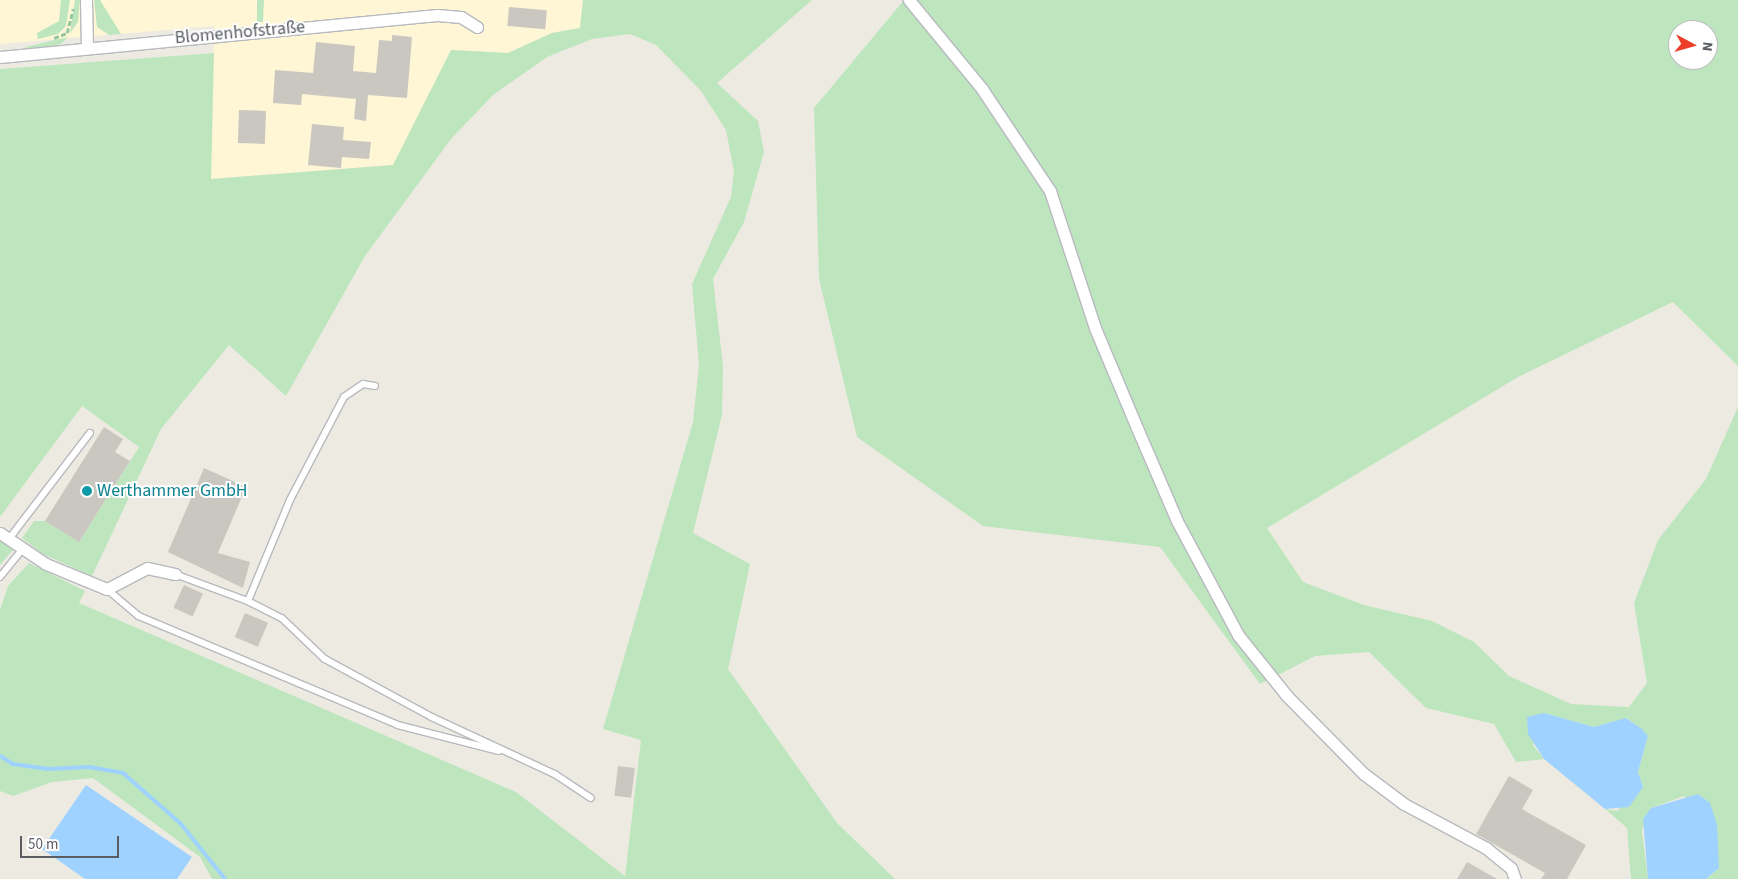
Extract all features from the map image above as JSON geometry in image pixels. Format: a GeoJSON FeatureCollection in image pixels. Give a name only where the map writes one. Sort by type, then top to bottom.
{"type":"FeatureCollection","features":[{"type":"Feature","properties":{"kind":"street"},"geometry":{"type":"LineString","coordinates":[[86,0],[87,46]]}},
{"type":"Feature","properties":{"kind":"street"},"geometry":{"type":"LineString","coordinates":[[909,0],[982,89],[1050,191],[1095,328],[1137,428],[1177,521],[1238,635],[1287,696],[1364,774],[1404,804],[1486,848],[1511,868],[1515,879]]}},
{"type":"Feature","properties":{"kind":"street","name":"Blomenhofstraße"},"geometry":{"type":"LineString","coordinates":[[0,57],[87,46],[437,15],[460,17],[478,27]]}},
{"type":"Feature","properties":{"kind":"street"},"geometry":{"type":"LineString","coordinates":[[5,536],[23,549],[77,580],[107,589],[147,568],[175,574]]}},
{"type":"Feature","properties":{"kind":"lane"},"geometry":{"type":"LineString","coordinates":[[248,600],[290,500],[344,397],[363,384],[375,386]]}},
{"type":"Feature","properties":{"kind":"lane"},"geometry":{"type":"LineString","coordinates":[[5,536],[90,433]]}},
{"type":"Feature","properties":{"kind":"lane"},"geometry":{"type":"LineString","coordinates":[[0,577],[23,549]]}},
{"type":"Feature","properties":{"kind":"lane"},"geometry":{"type":"LineString","coordinates":[[175,574],[248,600],[282,618],[326,659],[512,754],[591,798]]}},
{"type":"Feature","properties":{"kind":"lane"},"geometry":{"type":"LineString","coordinates":[[107,589],[139,616],[398,725],[512,754]]}},
{"type":"Feature","properties":{"kind":"path"},"geometry":{"type":"LineString","coordinates":[[44,40],[67,33],[73,0]]}},
{"type":"Feature","properties":{"kind":"shaded area"},"geometry":{"type":"Polygon","coordinates":[[[0,0],[583,0],[580,28],[552,33],[508,53],[451,50],[394,165],[210,179],[214,26],[0,44],[0,0]]]}},
{"type":"Feature","properties":{"kind":"green space"},"geometry":{"type":"Polygon","coordinates":[[[61,0],[70,0],[66,26],[58,34],[38,39],[37,33],[59,21],[61,0]]]}},
{"type":"Feature","properties":{"kind":"green space"},"geometry":{"type":"Polygon","coordinates":[[[75,0],[80,0],[78,22],[70,33],[75,0]]]}},
{"type":"Feature","properties":{"kind":"green space"},"geometry":{"type":"Polygon","coordinates":[[[94,0],[100,0],[121,34],[109,35],[97,27],[94,0]]]}},
{"type":"Feature","properties":{"kind":"green space"},"geometry":{"type":"Polygon","coordinates":[[[257,0],[264,0],[263,22],[257,22],[257,0]]]}},
{"type":"Feature","properties":{"kind":"green space"},"geometry":{"type":"Polygon","coordinates":[[[583,0],[812,0],[717,83],[758,121],[764,152],[744,222],[713,279],[723,366],[722,415],[693,533],[750,564],[728,669],[837,823],[895,879],[212,879],[200,857],[93,778],[52,782],[13,796],[0,791],[0,610],[8,586],[29,563],[85,591],[79,603],[516,792],[625,876],[641,740],[603,729],[693,422],[699,365],[692,284],[731,197],[734,172],[726,130],[701,91],[656,45],[630,34],[592,39],[547,57],[493,95],[451,139],[365,256],[286,396],[229,345],[161,429],[92,576],[43,554],[22,538],[34,521],[45,521],[79,542],[139,447],[82,406],[0,517],[0,69],[214,53],[211,179],[393,165],[451,50],[508,53],[552,33],[580,28],[583,0]]]}},
{"type":"Feature","properties":{"kind":"green space"},"geometry":{"type":"Polygon","coordinates":[[[904,0],[1738,0],[1738,366],[1673,302],[1518,377],[1267,528],[1303,582],[1364,605],[1432,621],[1474,642],[1509,676],[1571,704],[1629,707],[1647,683],[1634,603],[1658,540],[1706,479],[1738,407],[1738,879],[1706,879],[1719,868],[1684,796],[1651,808],[1642,830],[1648,879],[1631,879],[1627,828],[1605,809],[1617,811],[1643,787],[1638,772],[1648,736],[1627,718],[1594,727],[1544,713],[1533,745],[1544,759],[1516,762],[1494,724],[1426,708],[1369,652],[1315,656],[1260,684],[1160,547],[983,526],[857,437],[819,279],[814,108],[904,0]]]}},
{"type":"Feature","properties":{"kind":"green space"},"geometry":{"type":"Polygon","coordinates":[[[68,37],[61,44],[26,51],[26,47],[68,37]]]}},
{"type":"Feature","properties":{"kind":"green space"},"geometry":{"type":"Polygon","coordinates":[[[0,540],[13,550],[0,565],[0,540]]]}},
{"type":"Feature","properties":{"kind":"water"},"geometry":{"type":"Polygon","coordinates":[[[1544,713],[1594,727],[1626,718],[1642,729],[1648,736],[1638,772],[1643,787],[1629,807],[1605,809],[1544,759],[1528,734],[1527,717],[1544,713]]]}},
{"type":"Feature","properties":{"kind":"water"},"geometry":{"type":"Polygon","coordinates":[[[86,785],[192,857],[177,879],[85,879],[42,849],[86,785]]]}},
{"type":"Feature","properties":{"kind":"water"},"geometry":{"type":"Polygon","coordinates":[[[1698,794],[1710,803],[1717,825],[1719,868],[1706,879],[1648,879],[1643,819],[1651,808],[1698,794]]]}},
{"type":"Feature","properties":{"kind":"building"},"geometry":{"type":"Polygon","coordinates":[[[509,7],[547,10],[545,29],[507,26],[509,7]]]}},
{"type":"Feature","properties":{"kind":"building"},"geometry":{"type":"Polygon","coordinates":[[[392,35],[412,37],[407,98],[368,95],[366,121],[354,119],[356,99],[302,94],[301,105],[273,103],[275,70],[313,73],[316,42],[355,46],[353,71],[376,73],[379,40],[392,41],[392,35]]]}},
{"type":"Feature","properties":{"kind":"building"},"geometry":{"type":"Polygon","coordinates":[[[239,110],[266,111],[265,144],[238,143],[239,110]]]}},
{"type":"Feature","properties":{"kind":"building"},"geometry":{"type":"Polygon","coordinates":[[[312,124],[344,127],[343,140],[371,142],[369,159],[342,157],[341,168],[308,165],[312,124]]]}},
{"type":"Feature","properties":{"kind":"building","name":"Werthammer GmbH"},"geometry":{"type":"Polygon","coordinates":[[[104,427],[123,439],[115,452],[130,461],[79,542],[45,521],[104,427]]]}},
{"type":"Feature","properties":{"kind":"building"},"geometry":{"type":"Polygon","coordinates":[[[204,468],[246,487],[218,553],[250,562],[243,588],[168,552],[204,468]]]}},
{"type":"Feature","properties":{"kind":"building"},"geometry":{"type":"Polygon","coordinates":[[[184,585],[203,594],[192,617],[173,608],[184,585]]]}},
{"type":"Feature","properties":{"kind":"building"},"geometry":{"type":"Polygon","coordinates":[[[245,613],[268,623],[258,647],[235,637],[245,613]]]}},
{"type":"Feature","properties":{"kind":"building"},"geometry":{"type":"Polygon","coordinates":[[[618,766],[635,768],[631,798],[614,796],[618,766]]]}},
{"type":"Feature","properties":{"kind":"building"},"geometry":{"type":"Polygon","coordinates":[[[1509,776],[1533,790],[1522,809],[1586,845],[1567,879],[1541,879],[1545,873],[1476,834],[1509,776]]]}},
{"type":"Feature","properties":{"kind":"building"},"geometry":{"type":"Polygon","coordinates":[[[1467,862],[1497,879],[1457,879],[1467,862]]]}},
{"type":"Feature","properties":{"kind":"waterway"},"geometry":{"type":"LineString","coordinates":[[0,756],[13,764],[47,769],[89,767],[123,773],[181,824],[225,879]]}},
{"type":"Feature","properties":{"kind":"place","name":"Werthammer GmbH"},"geometry":{"type":"Point","coordinates":[87,491]}}]}
